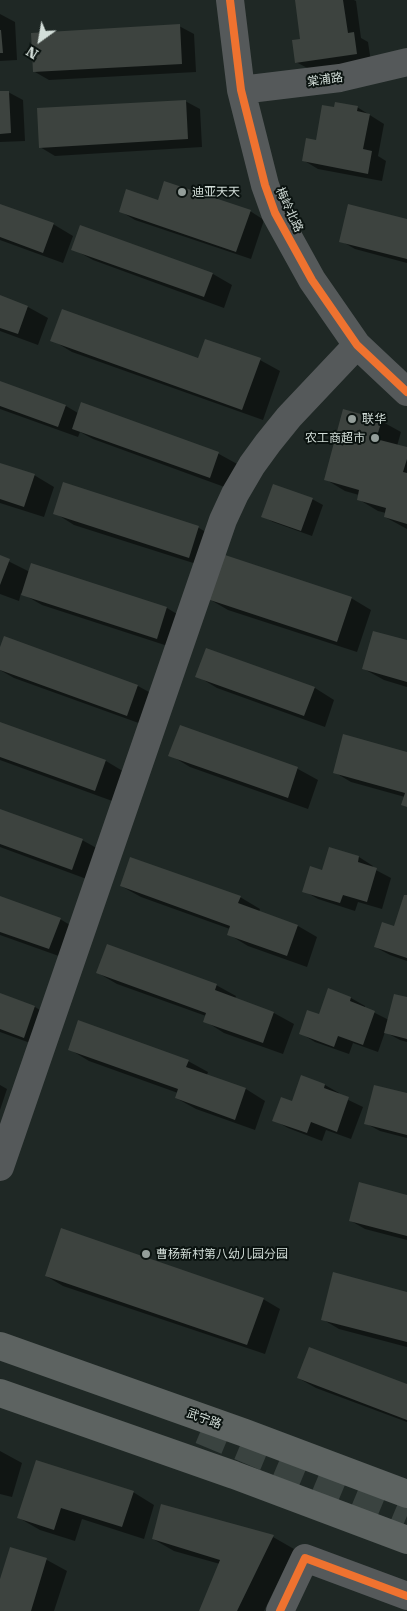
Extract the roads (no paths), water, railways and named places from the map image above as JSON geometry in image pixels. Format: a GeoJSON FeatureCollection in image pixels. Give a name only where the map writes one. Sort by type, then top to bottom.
{"type":"FeatureCollection","features":[{"type":"Feature","properties":{"kind":"main road","name":"武宁路"},"geometry":{"type":"LineString","coordinates":[[0,1346],[246,1433],[407,1494]]}},
{"type":"Feature","properties":{"kind":"main road"},"geometry":{"type":"LineString","coordinates":[[0,1393],[234,1475],[407,1540]]}},
{"type":"Feature","properties":{"kind":"street","name":"梅岭北路"},"geometry":{"type":"LineString","coordinates":[[230,0],[241,90],[265,185],[275,213],[312,280],[357,345],[407,392]]}},
{"type":"Feature","properties":{"kind":"street","name":"棠浦路"},"geometry":{"type":"LineString","coordinates":[[241,90],[340,78],[407,62]]}},
{"type":"Feature","properties":{"kind":"street"},"geometry":{"type":"LineString","coordinates":[[0,1167],[223,520],[235,494],[268,443],[289,417],[357,345]]}},
{"type":"Feature","properties":{"kind":"street"},"geometry":{"type":"LineString","coordinates":[[280,1611],[304,1558],[407,1596]]}},
{"type":"Feature","properties":{"kind":"tunnel"},"geometry":{"type":"LineString","coordinates":[[201,1430],[407,1516]]}},
{"type":"Feature","properties":{"kind":"place","name":"迪亚天天"},"geometry":{"type":"Point","coordinates":[182,192]}},
{"type":"Feature","properties":{"kind":"place","name":"联华"},"geometry":{"type":"Point","coordinates":[352,419]}},
{"type":"Feature","properties":{"kind":"place","name":"农工商超市"},"geometry":{"type":"Point","coordinates":[375,438]}},
{"type":"Feature","properties":{"kind":"place","name":"曹杨新村第八幼儿园分园"},"geometry":{"type":"Point","coordinates":[146,1254]}}]}
